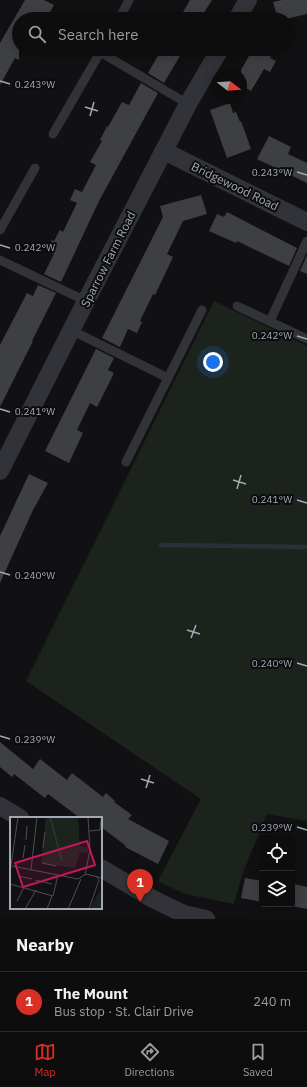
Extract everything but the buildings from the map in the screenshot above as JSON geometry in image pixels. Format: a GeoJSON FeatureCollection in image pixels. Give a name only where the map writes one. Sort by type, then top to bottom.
{"type":"FeatureCollection","features":[{"type":"Feature","properties":{"kind":"street"},"geometry":{"type":"LineString","coordinates":[[241,12],[248,0]]}},
{"type":"Feature","properties":{"kind":"street","name":"Sparrow Farm Road"},"geometry":{"type":"LineString","coordinates":[[0,471],[5,447],[71,330],[188,104],[216,56]]}},
{"type":"Feature","properties":{"kind":"street","name":"Bridgewood Road"},"geometry":{"type":"LineString","coordinates":[[164,150],[307,222]]}},
{"type":"Feature","properties":{"kind":"street"},"geometry":{"type":"LineString","coordinates":[[0,806],[18,817]]}},
{"type":"Feature","properties":{"kind":"street"},"geometry":{"type":"LineString","coordinates":[[102,869],[153,899],[184,914],[206,919]]}},
{"type":"Feature","properties":{"kind":"lane"},"geometry":{"type":"LineString","coordinates":[[123,12],[129,0]]}},
{"type":"Feature","properties":{"kind":"lane"},"geometry":{"type":"LineString","coordinates":[[52,134],[98,56]]}},
{"type":"Feature","properties":{"kind":"lane"},"geometry":{"type":"LineString","coordinates":[[109,56],[188,104]]}},
{"type":"Feature","properties":{"kind":"lane"},"geometry":{"type":"LineString","coordinates":[[0,230],[36,168]]}},
{"type":"Feature","properties":{"kind":"lane"},"geometry":{"type":"LineString","coordinates":[[270,321],[307,241]]}},
{"type":"Feature","properties":{"kind":"lane"},"geometry":{"type":"LineString","coordinates":[[0,260],[86,301]]}},
{"type":"Feature","properties":{"kind":"lane"},"geometry":{"type":"LineString","coordinates":[[237,306],[307,339]]}},
{"type":"Feature","properties":{"kind":"lane"},"geometry":{"type":"LineString","coordinates":[[126,462],[202,310]]}},
{"type":"Feature","properties":{"kind":"lane"},"geometry":{"type":"LineString","coordinates":[[71,330],[168,378]]}},
{"type":"Feature","properties":{"kind":"shaded area"},"geometry":{"type":"Polygon","coordinates":[[[214,301],[307,346],[307,821],[267,814],[243,872],[234,904],[185,894],[158,881],[201,799],[26,681],[214,301]]]}},
{"type":"Feature","properties":{"kind":"waterway"},"geometry":{"type":"LineString","coordinates":[[161,545],[307,547]]}},
{"type":"Feature","properties":{"kind":"place","name":"The Mount"},"geometry":{"type":"Point","coordinates":[140,902]}}]}
